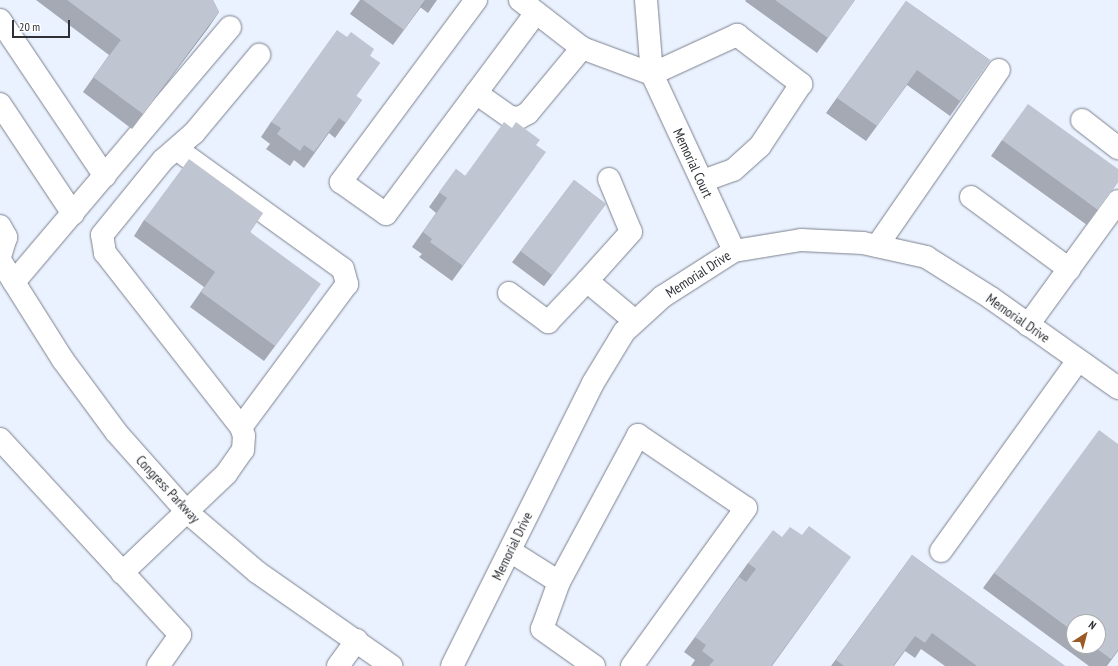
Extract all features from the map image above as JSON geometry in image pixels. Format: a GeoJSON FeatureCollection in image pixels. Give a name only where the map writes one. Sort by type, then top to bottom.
{"type":"FeatureCollection","features":[{"type":"Feature","properties":{"kind":"street"},"geometry":{"type":"LineString","coordinates":[[476,0],[341,182],[386,214],[476,93],[528,6],[582,48],[652,74],[737,35],[800,84],[760,146],[733,170],[702,182]]}},
{"type":"Feature","properties":{"kind":"street"},"geometry":{"type":"LineString","coordinates":[[646,0],[652,74]]}},
{"type":"Feature","properties":{"kind":"street"},"geometry":{"type":"LineString","coordinates":[[0,20],[105,176]]}},
{"type":"Feature","properties":{"kind":"street"},"geometry":{"type":"LineString","coordinates":[[14,282],[230,27]]}},
{"type":"Feature","properties":{"kind":"street"},"geometry":{"type":"LineString","coordinates":[[476,93],[510,117],[519,118],[528,113],[582,48]]}},
{"type":"Feature","properties":{"kind":"street"},"geometry":{"type":"LineString","coordinates":[[122,573],[226,474],[243,450],[241,427],[105,253],[102,235],[163,160],[178,150],[259,55]]}},
{"type":"Feature","properties":{"kind":"street"},"geometry":{"type":"LineString","coordinates":[[877,246],[999,70]]}},
{"type":"Feature","properties":{"kind":"street","name":"Memorial Court"},"geometry":{"type":"LineString","coordinates":[[652,74],[734,251]]}},
{"type":"Feature","properties":{"kind":"street"},"geometry":{"type":"LineString","coordinates":[[0,104],[73,214]]}},
{"type":"Feature","properties":{"kind":"street"},"geometry":{"type":"LineString","coordinates":[[1082,120],[1118,148]]}},
{"type":"Feature","properties":{"kind":"street"},"geometry":{"type":"LineString","coordinates":[[178,150],[343,269],[347,284],[241,427]]}},
{"type":"Feature","properties":{"kind":"street"},"geometry":{"type":"LineString","coordinates":[[509,293],[548,322],[631,232],[609,178]]}},
{"type":"Feature","properties":{"kind":"street"},"geometry":{"type":"LineString","coordinates":[[971,196],[1069,269]]}},
{"type":"Feature","properties":{"kind":"street"},"geometry":{"type":"LineString","coordinates":[[1028,325],[1118,201]]}},
{"type":"Feature","properties":{"kind":"street","name":"Congress Parkway"},"geometry":{"type":"LineString","coordinates":[[0,226],[6,237],[0,258],[63,360],[116,432],[186,512],[257,572],[357,640],[391,666]]}},
{"type":"Feature","properties":{"kind":"street","name":"Memorial Drive"},"geometry":{"type":"LineString","coordinates":[[452,666],[593,383],[624,332],[662,297],[734,251],[801,240],[863,243],[926,257],[1028,325],[1118,388]]}},
{"type":"Feature","properties":{"kind":"street"},"geometry":{"type":"LineString","coordinates":[[586,280],[635,322]]}},
{"type":"Feature","properties":{"kind":"street"},"geometry":{"type":"LineString","coordinates":[[941,551],[1078,360]]}},
{"type":"Feature","properties":{"kind":"street"},"geometry":{"type":"LineString","coordinates":[[594,666],[542,629],[559,582],[638,435],[746,508],[632,666]]}},
{"type":"Feature","properties":{"kind":"street"},"geometry":{"type":"LineString","coordinates":[[0,440],[180,635],[158,666]]}},
{"type":"Feature","properties":{"kind":"street"},"geometry":{"type":"LineString","coordinates":[[510,551],[559,582]]}},
{"type":"Feature","properties":{"kind":"street"},"geometry":{"type":"LineString","coordinates":[[338,666],[357,640]]}},
{"type":"Feature","properties":{"kind":"building"},"geometry":{"type":"Polygon","coordinates":[[[67,0],[213,0],[219,12],[143,114],[93,77],[121,40],[67,0]]]}},
{"type":"Feature","properties":{"kind":"building"},"geometry":{"type":"Polygon","coordinates":[[[363,0],[425,0],[404,30],[363,0]]]}},
{"type":"Feature","properties":{"kind":"building"},"geometry":{"type":"Polygon","coordinates":[[[775,0],[855,0],[828,38],[775,0]]]}},
{"type":"Feature","properties":{"kind":"building"},"geometry":{"type":"Polygon","coordinates":[[[906,1],[990,60],[960,101],[917,70],[877,126],[837,98],[906,1]]]}},
{"type":"Feature","properties":{"kind":"building"},"geometry":{"type":"Polygon","coordinates":[[[337,30],[347,37],[351,32],[374,49],[370,56],[380,63],[356,96],[362,100],[346,123],[339,118],[314,152],[304,145],[300,151],[277,134],[281,128],[271,122],[337,30]]]}},
{"type":"Feature","properties":{"kind":"building"},"geometry":{"type":"Polygon","coordinates":[[[1028,104],[1118,169],[1118,182],[1098,210],[1002,140],[1028,104]]]}},
{"type":"Feature","properties":{"kind":"building"},"geometry":{"type":"Polygon","coordinates":[[[504,122],[512,128],[516,122],[540,140],[536,145],[546,152],[463,266],[430,242],[432,239],[423,232],[447,198],[439,192],[456,169],[465,176],[504,122]]]}},
{"type":"Feature","properties":{"kind":"building"},"geometry":{"type":"Polygon","coordinates":[[[189,159],[263,213],[250,232],[321,284],[275,346],[201,292],[215,272],[144,220],[189,159]]]}},
{"type":"Feature","properties":{"kind":"building"},"geometry":{"type":"Polygon","coordinates":[[[574,180],[606,204],[552,275],[520,251],[574,180]]]}},
{"type":"Feature","properties":{"kind":"building"},"geometry":{"type":"Polygon","coordinates":[[[1099,430],[1118,444],[1118,650],[1111,659],[1104,654],[1106,654],[1106,614],[1066,614],[1066,626],[994,573],[1099,430]]]}},
{"type":"Feature","properties":{"kind":"building"},"geometry":{"type":"Polygon","coordinates":[[[809,526],[851,557],[771,666],[709,666],[714,660],[702,651],[706,645],[695,637],[739,577],[746,582],[756,569],[748,563],[773,530],[782,537],[790,527],[802,535],[809,526]]]}},
{"type":"Feature","properties":{"kind":"building"},"geometry":{"type":"Polygon","coordinates":[[[912,555],[1065,666],[977,666],[932,633],[925,643],[915,636],[893,666],[844,666],[836,660],[912,555]]]}}]}
